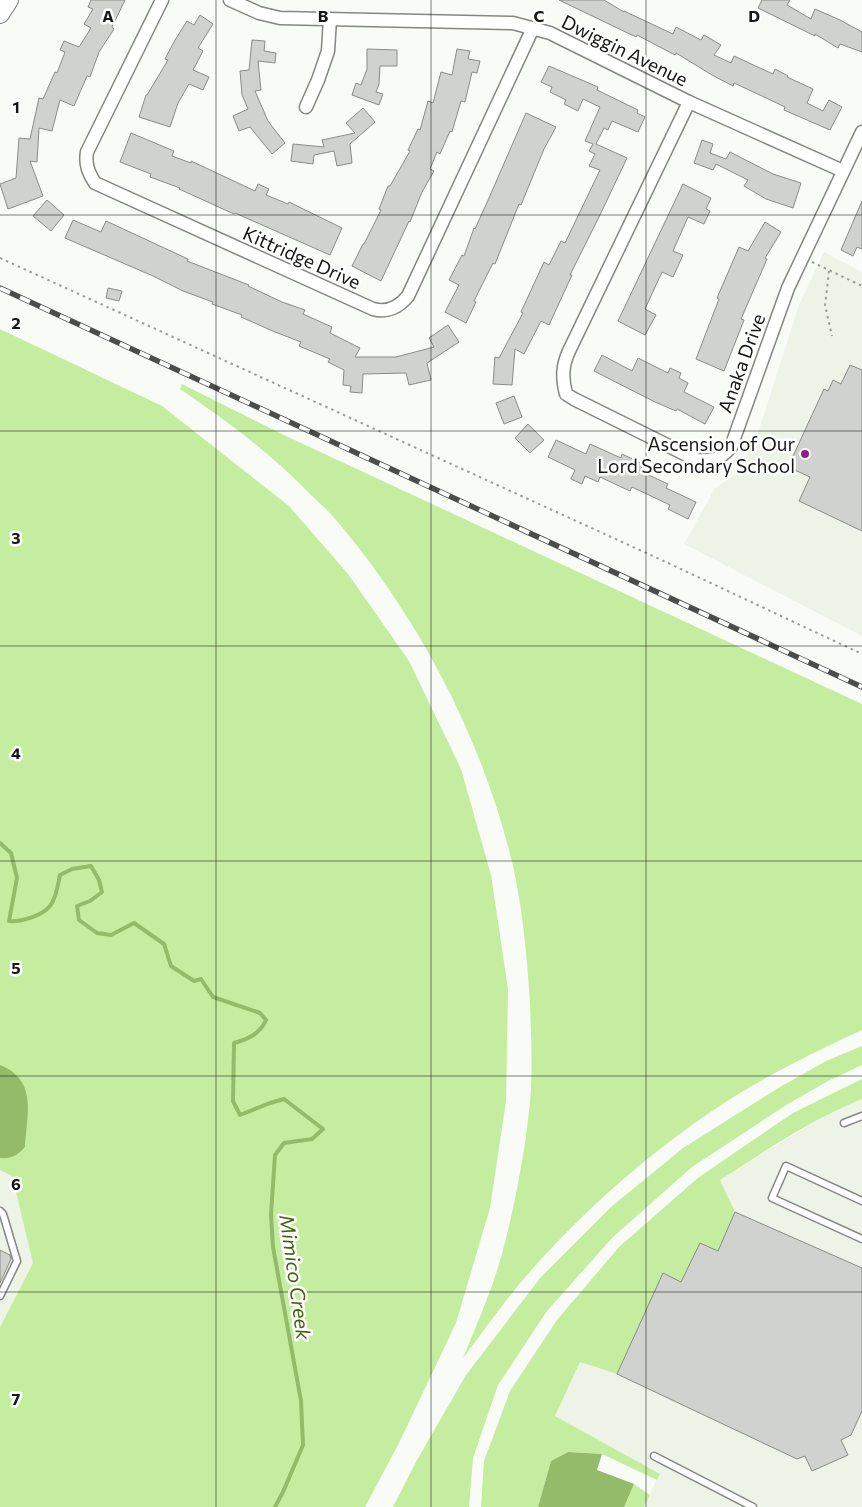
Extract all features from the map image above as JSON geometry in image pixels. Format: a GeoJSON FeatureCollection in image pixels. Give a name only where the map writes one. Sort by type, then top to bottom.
{"type":"FeatureCollection","features":[{"type":"Feature","properties":{"kind":"main road"},"geometry":{"type":"LineString","coordinates":[[0,14],[9,0]]}},
{"type":"Feature","properties":{"kind":"street","name":"Kittridge Drive"},"geometry":{"type":"LineString","coordinates":[[162,0],[87,152],[86,161],[89,173],[95,183],[381,311],[391,309],[408,296],[533,28]]}},
{"type":"Feature","properties":{"kind":"street","name":"Dwiggin Avenue"},"geometry":{"type":"LineString","coordinates":[[230,0],[259,13],[280,18],[513,23],[533,28],[550,33],[689,102],[843,171]]}},
{"type":"Feature","properties":{"kind":"street"},"geometry":{"type":"LineString","coordinates":[[306,107],[328,51],[330,19]]}},
{"type":"Feature","properties":{"kind":"street","name":"Anaka Drive"},"geometry":{"type":"LineString","coordinates":[[689,102],[568,351],[563,365],[563,382],[566,394],[697,460],[722,458],[731,446],[780,308],[862,132]]}},
{"type":"Feature","properties":{"kind":"lane"},"geometry":{"type":"LineString","coordinates":[[844,1123],[862,1116]]}},
{"type":"Feature","properties":{"kind":"lane"},"geometry":{"type":"LineString","coordinates":[[862,1201],[786,1166],[772,1198],[862,1238]]}},
{"type":"Feature","properties":{"kind":"lane"},"geometry":{"type":"LineString","coordinates":[[0,1211],[3,1214],[17,1261],[0,1296]]}},
{"type":"Feature","properties":{"kind":"lane"},"geometry":{"type":"LineString","coordinates":[[654,1456],[753,1507]]}},
{"type":"Feature","properties":{"kind":"path"},"geometry":{"type":"LineString","coordinates":[[0,258],[666,562],[862,654]]}},
{"type":"Feature","properties":{"kind":"path"},"geometry":{"type":"LineString","coordinates":[[802,258],[862,286]]}},
{"type":"Feature","properties":{"kind":"path"},"geometry":{"type":"LineString","coordinates":[[829,270],[825,305],[832,336]]}},
{"type":"Feature","properties":{"kind":"shaded area","name":"Ascension of Our Lord Secondary School"},"geometry":{"type":"Polygon","coordinates":[[[824,252],[862,272],[862,636],[684,544],[715,488],[738,473],[757,436],[799,305],[824,252]]]}},
{"type":"Feature","properties":{"kind":"shaded area"},"geometry":{"type":"Polygon","coordinates":[[[0,329],[162,406],[289,506],[348,574],[409,661],[461,769],[491,875],[508,989],[506,1101],[490,1208],[456,1323],[399,1443],[365,1507],[0,1507],[0,1327],[33,1263],[12,1176],[0,1170],[0,329]]]}},
{"type":"Feature","properties":{"kind":"shaded area"},"geometry":{"type":"Polygon","coordinates":[[[182,384],[286,436],[862,704],[862,1030],[787,1066],[750,1087],[715,1109],[661,1148],[609,1192],[561,1238],[509,1297],[463,1358],[494,1281],[507,1235],[522,1160],[531,1090],[530,1003],[524,934],[513,866],[500,819],[466,727],[445,683],[395,598],[366,558],[333,516],[294,478],[247,438],[180,389],[182,384]]]}},
{"type":"Feature","properties":{"kind":"shaded area"},"geometry":{"type":"Polygon","coordinates":[[[862,1046],[862,1065],[828,1081],[788,1104],[692,1167],[612,1238],[547,1311],[498,1385],[473,1458],[469,1507],[393,1507],[417,1460],[466,1375],[541,1277],[611,1207],[683,1148],[780,1087],[826,1061],[862,1046]]]}},
{"type":"Feature","properties":{"kind":"shaded area"},"geometry":{"type":"Polygon","coordinates":[[[0,1065],[12,1072],[20,1080],[28,1100],[25,1147],[14,1156],[8,1158],[0,1158],[0,1065]]]}},
{"type":"Feature","properties":{"kind":"shaded area"},"geometry":{"type":"Polygon","coordinates":[[[862,1079],[862,1099],[807,1126],[720,1180],[735,1212],[718,1251],[700,1243],[681,1282],[663,1274],[617,1374],[580,1362],[555,1416],[660,1474],[657,1480],[602,1454],[568,1452],[551,1461],[538,1507],[481,1507],[484,1461],[510,1391],[557,1320],[619,1247],[699,1177],[793,1113],[862,1079]]]}},
{"type":"Feature","properties":{"kind":"shaded area"},"geometry":{"type":"Polygon","coordinates":[[[862,1099],[862,1507],[644,1507],[659,1474],[555,1416],[580,1362],[616,1374],[663,1273],[735,1212],[719,1180],[840,1107],[862,1099]]]}},
{"type":"Feature","properties":{"kind":"shaded area"},"geometry":{"type":"Polygon","coordinates":[[[0,1170],[12,1176],[33,1263],[0,1327],[0,1170]]]}},
{"type":"Feature","properties":{"kind":"shaded area"},"geometry":{"type":"Polygon","coordinates":[[[568,1452],[602,1454],[597,1470],[634,1484],[624,1507],[538,1507],[551,1461],[568,1452]]]}},
{"type":"Feature","properties":{"kind":"shaded area"},"geometry":{"type":"Polygon","coordinates":[[[634,1484],[650,1495],[644,1507],[624,1507],[634,1484]]]}},
{"type":"Feature","properties":{"kind":"building"},"geometry":{"type":"Polygon","coordinates":[[[91,0],[125,0],[112,27],[114,29],[99,52],[90,77],[87,76],[74,106],[60,100],[52,131],[39,128],[37,162],[30,161],[43,196],[8,209],[0,184],[16,178],[19,138],[30,139],[39,98],[43,99],[55,72],[57,73],[65,52],[60,50],[64,41],[79,47],[91,28],[84,24],[93,9],[88,7],[91,0]]]}},
{"type":"Feature","properties":{"kind":"building"},"geometry":{"type":"Polygon","coordinates":[[[559,0],[604,0],[624,12],[673,34],[676,27],[701,40],[704,35],[721,45],[714,55],[731,63],[734,56],[773,74],[775,69],[813,89],[807,103],[823,111],[829,100],[842,107],[830,130],[784,110],[785,107],[734,83],[733,86],[676,53],[675,55],[637,35],[636,37],[559,0]]]}},
{"type":"Feature","properties":{"kind":"building"},"geometry":{"type":"Polygon","coordinates":[[[762,0],[790,0],[787,5],[811,19],[815,9],[840,20],[862,32],[862,52],[840,44],[838,48],[815,34],[815,36],[758,8],[762,0]]]}},
{"type":"Feature","properties":{"kind":"building"},"geometry":{"type":"Polygon","coordinates":[[[200,15],[213,24],[198,48],[203,51],[193,70],[209,77],[203,90],[189,84],[178,103],[170,127],[139,117],[146,95],[168,60],[165,59],[175,40],[187,21],[194,25],[200,15]]]}},
{"type":"Feature","properties":{"kind":"building"},"geometry":{"type":"Polygon","coordinates":[[[252,40],[265,41],[264,51],[276,53],[275,63],[258,61],[261,90],[255,91],[268,121],[285,143],[272,154],[250,127],[239,131],[233,116],[248,109],[242,95],[240,71],[249,70],[252,40]]]}},
{"type":"Feature","properties":{"kind":"building"},"geometry":{"type":"Polygon","coordinates":[[[367,49],[397,50],[397,66],[380,66],[379,84],[376,92],[383,94],[379,105],[352,95],[356,83],[361,85],[367,69],[367,49]]]}},
{"type":"Feature","properties":{"kind":"building"},"geometry":{"type":"Polygon","coordinates":[[[457,49],[470,51],[468,59],[480,61],[477,73],[472,72],[465,102],[461,101],[452,132],[450,131],[440,154],[437,152],[430,169],[434,171],[422,192],[410,222],[381,281],[352,266],[381,210],[379,209],[388,186],[390,186],[410,151],[408,150],[418,129],[420,130],[428,101],[433,103],[441,72],[452,75],[457,49]]]}},
{"type":"Feature","properties":{"kind":"building"},"geometry":{"type":"Polygon","coordinates":[[[549,66],[598,87],[597,90],[638,110],[637,113],[645,117],[638,132],[612,121],[608,130],[604,128],[596,144],[627,158],[570,275],[572,275],[549,325],[541,321],[524,354],[515,349],[512,385],[493,384],[495,357],[499,358],[523,313],[521,312],[544,262],[549,265],[561,241],[565,243],[600,170],[589,166],[595,154],[589,151],[593,144],[585,141],[600,107],[583,99],[578,111],[564,104],[566,100],[550,92],[552,87],[541,82],[549,66]]]}},
{"type":"Feature","properties":{"kind":"building"},"geometry":{"type":"Polygon","coordinates":[[[363,108],[375,122],[350,144],[352,163],[337,166],[334,151],[314,155],[313,164],[291,161],[293,144],[324,147],[322,140],[355,133],[346,123],[363,108]]]}},
{"type":"Feature","properties":{"kind":"building"},"geometry":{"type":"Polygon","coordinates":[[[526,113],[556,127],[544,149],[521,205],[519,204],[495,264],[493,263],[474,301],[476,302],[466,323],[445,312],[459,285],[449,280],[462,255],[464,256],[474,228],[526,113]]]}},
{"type":"Feature","properties":{"kind":"building"},"geometry":{"type":"Polygon","coordinates":[[[131,133],[174,151],[172,156],[191,163],[191,161],[255,191],[258,184],[269,189],[266,195],[288,204],[289,202],[342,228],[330,255],[234,214],[180,188],[150,177],[151,174],[120,162],[131,133]]]}},
{"type":"Feature","properties":{"kind":"building"},"geometry":{"type":"Polygon","coordinates":[[[702,140],[713,144],[710,153],[726,159],[730,152],[773,174],[801,183],[793,208],[766,199],[744,186],[748,180],[716,164],[713,170],[694,163],[702,140]]]}},
{"type":"Feature","properties":{"kind":"building"},"geometry":{"type":"Polygon","coordinates":[[[683,184],[711,198],[706,209],[710,211],[704,224],[688,217],[673,251],[683,255],[673,277],[662,272],[645,309],[656,315],[645,335],[618,321],[683,184]]]}},
{"type":"Feature","properties":{"kind":"building"},"geometry":{"type":"Polygon","coordinates":[[[47,200],[64,215],[51,231],[33,216],[47,200]]]}},
{"type":"Feature","properties":{"kind":"building"},"geometry":{"type":"Polygon","coordinates":[[[862,201],[862,249],[857,247],[853,256],[841,250],[862,201]]]}},
{"type":"Feature","properties":{"kind":"building"},"geometry":{"type":"Polygon","coordinates":[[[73,220],[101,232],[106,221],[188,259],[187,261],[249,285],[282,302],[305,310],[303,314],[332,327],[330,333],[360,348],[355,357],[396,357],[434,347],[429,338],[448,325],[459,342],[427,363],[431,380],[409,385],[406,373],[363,374],[362,393],[350,392],[351,386],[343,385],[344,370],[328,362],[330,359],[299,346],[301,342],[65,238],[73,220]]]}},
{"type":"Feature","properties":{"kind":"building"},"geometry":{"type":"Polygon","coordinates":[[[765,222],[781,232],[765,258],[767,259],[741,319],[744,320],[724,371],[696,359],[719,299],[717,298],[739,247],[748,251],[765,222]]]}},
{"type":"Feature","properties":{"kind":"building"},"geometry":{"type":"Polygon","coordinates":[[[108,288],[122,291],[119,301],[106,298],[108,288]]]}},
{"type":"Feature","properties":{"kind":"building"},"geometry":{"type":"Polygon","coordinates":[[[602,355],[632,371],[638,358],[668,373],[670,368],[681,373],[679,378],[688,383],[684,392],[714,407],[705,424],[677,409],[676,411],[655,402],[594,371],[602,355]]]}},
{"type":"Feature","properties":{"kind":"building"},"geometry":{"type":"Polygon","coordinates":[[[850,365],[862,370],[862,531],[799,501],[810,477],[788,467],[824,389],[828,391],[833,380],[841,384],[850,365]]]}},
{"type":"Feature","properties":{"kind":"building"},"geometry":{"type":"Polygon","coordinates":[[[514,396],[522,417],[504,424],[496,403],[514,396]]]}},
{"type":"Feature","properties":{"kind":"building"},"geometry":{"type":"Polygon","coordinates":[[[528,424],[544,440],[530,453],[515,438],[528,424]]]}},
{"type":"Feature","properties":{"kind":"building"},"geometry":{"type":"Polygon","coordinates":[[[556,440],[586,454],[590,444],[621,458],[622,454],[643,464],[640,471],[668,484],[666,488],[696,502],[688,519],[668,509],[670,505],[632,487],[630,491],[600,477],[598,482],[585,476],[582,484],[571,479],[575,470],[548,457],[556,440]]]}},
{"type":"Feature","properties":{"kind":"building"},"geometry":{"type":"Polygon","coordinates":[[[735,1212],[862,1268],[862,1411],[851,1435],[841,1440],[848,1455],[812,1471],[805,1456],[797,1459],[617,1374],[663,1273],[681,1282],[700,1243],[718,1251],[735,1212]]]}},
{"type":"Feature","properties":{"kind":"building"},"geometry":{"type":"Polygon","coordinates":[[[0,1250],[10,1255],[11,1259],[0,1283],[0,1250]]]}},
{"type":"Feature","properties":{"kind":"waterway","name":"Mimico Creek"},"geometry":{"type":"LineString","coordinates":[[0,843],[11,853],[17,878],[9,921],[25,919],[42,913],[54,900],[60,875],[72,869],[91,866],[99,880],[102,892],[90,901],[77,906],[79,920],[97,933],[111,935],[134,923],[164,944],[171,966],[194,981],[201,979],[213,997],[260,1013],[266,1020],[253,1035],[234,1043],[233,1101],[240,1115],[284,1099],[323,1129],[312,1139],[284,1143],[275,1155],[271,1214],[273,1247],[301,1401],[303,1445],[275,1507]]}},
{"type":"Feature","properties":{"kind":"railway"},"geometry":{"type":"LineString","coordinates":[[0,288],[862,687]]}},
{"type":"Feature","properties":{"kind":"place","name":"Ascension of Our Lord Secondary School"},"geometry":{"type":"Point","coordinates":[805,454]}}]}
